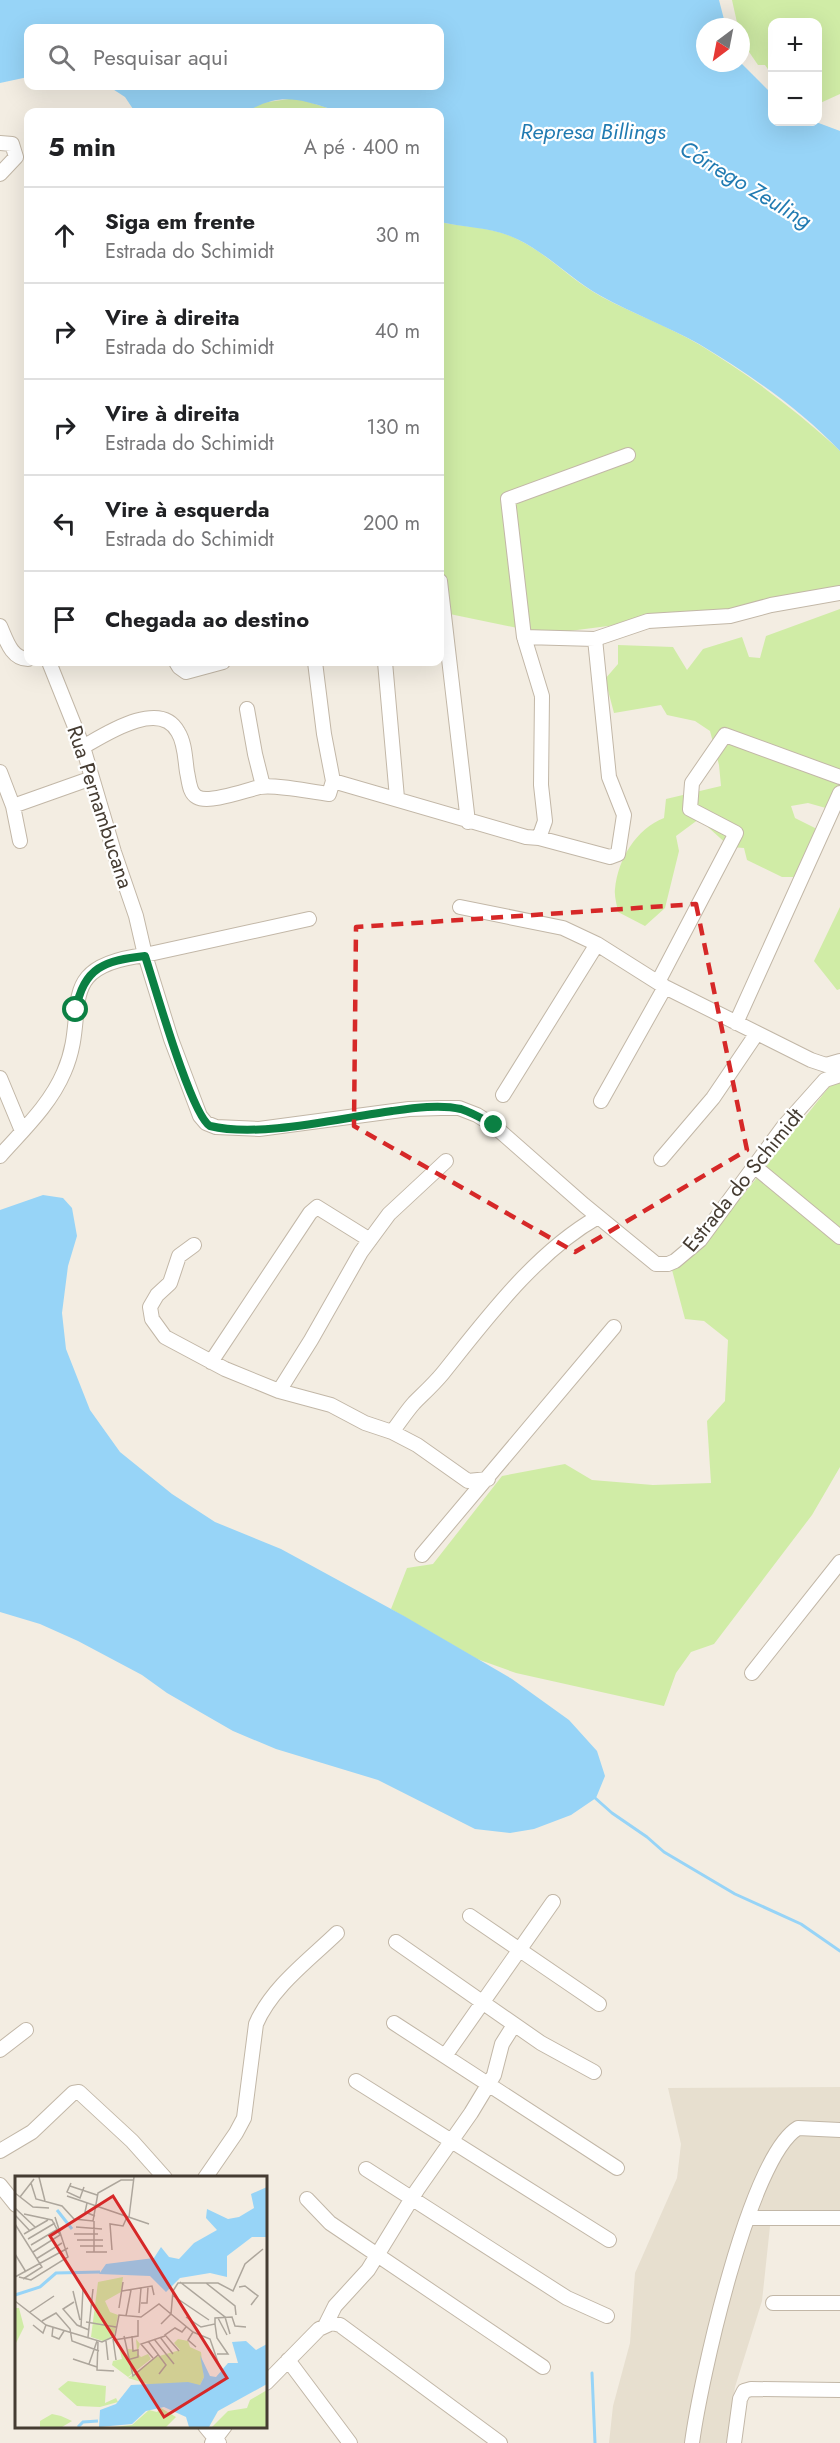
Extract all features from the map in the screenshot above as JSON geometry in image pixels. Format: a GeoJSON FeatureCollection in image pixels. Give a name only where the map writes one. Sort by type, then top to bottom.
{"type":"FeatureCollection","features":[{"type":"Feature","properties":{"kind":"street"},"geometry":{"type":"LineString","coordinates":[[0,143],[12,144],[16,158],[0,174]]}},
{"type":"Feature","properties":{"kind":"street"},"geometry":{"type":"LineString","coordinates":[[539,838],[545,821],[541,786],[542,696],[524,637],[508,499],[628,455]]}},
{"type":"Feature","properties":{"kind":"street"},"geometry":{"type":"LineString","coordinates":[[524,637],[595,639],[648,621],[730,616],[771,605],[840,593]]}},
{"type":"Feature","properties":{"kind":"street"},"geometry":{"type":"LineString","coordinates":[[444,615],[468,822]]}},
{"type":"Feature","properties":{"kind":"street"},"geometry":{"type":"LineString","coordinates":[[0,626],[16,655],[24,659]]}},
{"type":"Feature","properties":{"kind":"street"},"geometry":{"type":"LineString","coordinates":[[333,781],[526,837],[539,838],[610,857],[618,854],[624,815],[609,777],[595,639]]}},
{"type":"Feature","properties":{"kind":"street","name":"Rua Pernambucana"},"geometry":{"type":"LineString","coordinates":[[51,666],[83,747],[136,916],[145,956]]}},
{"type":"Feature","properties":{"kind":"street"},"geometry":{"type":"LineString","coordinates":[[178,666],[186,672],[208,666]]}},
{"type":"Feature","properties":{"kind":"street"},"geometry":{"type":"LineString","coordinates":[[83,747],[120,725],[153,718],[170,723],[178,731],[189,784],[192,793],[198,798],[209,799],[263,786],[329,794],[333,781],[324,734],[316,666]]}},
{"type":"Feature","properties":{"kind":"street"},"geometry":{"type":"LineString","coordinates":[[385,666],[397,798]]}},
{"type":"Feature","properties":{"kind":"street"},"geometry":{"type":"LineString","coordinates":[[247,709],[263,786]]}},
{"type":"Feature","properties":{"kind":"street"},"geometry":{"type":"LineString","coordinates":[[601,1101],[736,833],[690,809],[693,783],[725,735],[840,777]]}},
{"type":"Feature","properties":{"kind":"street"},"geometry":{"type":"LineString","coordinates":[[0,772],[13,806],[20,841]]}},
{"type":"Feature","properties":{"kind":"street"},"geometry":{"type":"LineString","coordinates":[[13,806],[92,778]]}},
{"type":"Feature","properties":{"kind":"street"},"geometry":{"type":"LineString","coordinates":[[736,1023],[840,793]]}},
{"type":"Feature","properties":{"kind":"street"},"geometry":{"type":"LineString","coordinates":[[460,907],[564,928],[597,944],[661,985],[810,1060],[826,1065],[840,1061]]}},
{"type":"Feature","properties":{"kind":"street"},"geometry":{"type":"LineString","coordinates":[[0,1156],[49,1100],[65,1071],[71,1050],[78,998],[83,984],[94,970],[107,962],[145,956],[309,919]]}},
{"type":"Feature","properties":{"kind":"street"},"geometry":{"type":"LineString","coordinates":[[503,1095],[597,944]]}},
{"type":"Feature","properties":{"kind":"street","name":"Estrada do Schimidt"},"geometry":{"type":"LineString","coordinates":[[145,956],[171,1039],[200,1116],[210,1126],[258,1129],[409,1109],[459,1108],[494,1125],[598,1217],[656,1264],[668,1264],[681,1257],[700,1240],[784,1126],[825,1080],[840,1075]]}},
{"type":"Feature","properties":{"kind":"street"},"geometry":{"type":"LineString","coordinates":[[661,1159],[713,1098],[758,1033]]}},
{"type":"Feature","properties":{"kind":"street"},"geometry":{"type":"LineString","coordinates":[[0,1078],[22,1131]]}},
{"type":"Feature","properties":{"kind":"street"},"geometry":{"type":"LineString","coordinates":[[279,1391],[370,1240],[389,1214],[446,1161]]}},
{"type":"Feature","properties":{"kind":"street"},"geometry":{"type":"LineString","coordinates":[[754,1166],[840,1238]]}},
{"type":"Feature","properties":{"kind":"street"},"geometry":{"type":"LineString","coordinates":[[211,1362],[310,1213],[317,1207],[370,1240]]}},
{"type":"Feature","properties":{"kind":"street"},"geometry":{"type":"LineString","coordinates":[[392,1432],[413,1404],[442,1375],[466,1341],[529,1272],[584,1225],[598,1217]]}},
{"type":"Feature","properties":{"kind":"street"},"geometry":{"type":"LineString","coordinates":[[194,1245],[179,1256],[170,1283],[150,1307],[152,1319],[165,1337],[211,1362],[279,1391],[331,1405],[365,1424],[392,1432],[417,1445],[468,1480],[488,1479]]}},
{"type":"Feature","properties":{"kind":"street"},"geometry":{"type":"LineString","coordinates":[[422,1555],[614,1327]]}},
{"type":"Feature","properties":{"kind":"street"},"geometry":{"type":"LineString","coordinates":[[752,1673],[840,1562]]}},
{"type":"Feature","properties":{"kind":"street"},"geometry":{"type":"LineString","coordinates":[[445,2056],[553,1902]]}},
{"type":"Feature","properties":{"kind":"street"},"geometry":{"type":"LineString","coordinates":[[470,1916],[598,2004]]}},
{"type":"Feature","properties":{"kind":"street"},"geometry":{"type":"LineString","coordinates":[[206,2176],[244,2118],[256,2024],[261,2013],[274,1994],[337,1933]]}},
{"type":"Feature","properties":{"kind":"street"},"geometry":{"type":"LineString","coordinates":[[396,1942],[541,2043],[594,2072]]}},
{"type":"Feature","properties":{"kind":"street"},"geometry":{"type":"LineString","coordinates":[[394,2023],[617,2168]]}},
{"type":"Feature","properties":{"kind":"street"},"geometry":{"type":"LineString","coordinates":[[267,2382],[326,2324],[336,2306],[368,2270],[411,2198],[494,2075],[502,2044],[514,2025]]}},
{"type":"Feature","properties":{"kind":"street"},"geometry":{"type":"LineString","coordinates":[[0,2050],[26,2030]]}},
{"type":"Feature","properties":{"kind":"street"},"geometry":{"type":"LineString","coordinates":[[356,2081],[609,2240]]}},
{"type":"Feature","properties":{"kind":"street"},"geometry":{"type":"LineString","coordinates":[[0,2151],[32,2132],[73,2093],[79,2092],[125,2134],[163,2176]]}},
{"type":"Feature","properties":{"kind":"street"},"geometry":{"type":"LineString","coordinates":[[692,2443],[703,2377],[724,2299],[748,2218],[772,2157],[790,2133],[798,2128],[840,2130]]}},
{"type":"Feature","properties":{"kind":"street"},"geometry":{"type":"LineString","coordinates":[[366,2169],[567,2298],[607,2316]]}},
{"type":"Feature","properties":{"kind":"street"},"geometry":{"type":"LineString","coordinates":[[0,2185],[15,2204]]}},
{"type":"Feature","properties":{"kind":"street"},"geometry":{"type":"LineString","coordinates":[[307,2199],[330,2223],[543,2367]]}},
{"type":"Feature","properties":{"kind":"street"},"geometry":{"type":"LineString","coordinates":[[748,2218],[840,2218]]}},
{"type":"Feature","properties":{"kind":"street"},"geometry":{"type":"LineString","coordinates":[[773,2303],[840,2303]]}},
{"type":"Feature","properties":{"kind":"street"},"geometry":{"type":"LineString","coordinates":[[326,2324],[340,2325],[500,2443]]}},
{"type":"Feature","properties":{"kind":"street"},"geometry":{"type":"LineString","coordinates":[[288,2360],[350,2443]]}},
{"type":"Feature","properties":{"kind":"street"},"geometry":{"type":"LineString","coordinates":[[734,2443],[742,2392],[751,2389],[840,2390]]}},
{"type":"Feature","properties":{"kind":"street"},"geometry":{"type":"LineString","coordinates":[[206,2428],[215,2441],[224,2428]]}},
{"type":"Feature","properties":{"kind":"highlighted area"},"geometry":{"type":"Polygon","coordinates":[[[696,904],[747,1150],[575,1252],[354,1126],[356,927],[696,904]]]}},
{"type":"Feature","properties":{"kind":"shaded area"},"geometry":{"type":"Polygon","coordinates":[[[840,2087],[840,2216],[771,2217],[762,2301],[735,2387],[728,2443],[609,2443],[613,2406],[630,2343],[635,2273],[677,2178],[681,2144],[668,2088],[840,2087]]]}},
{"type":"Feature","properties":{"kind":"green space"},"geometry":{"type":"Polygon","coordinates":[[[732,0],[840,0],[840,94],[822,102],[822,18],[768,18],[768,69],[765,65],[758,65],[750,53],[750,18],[736,18],[732,0]]]}},
{"type":"Feature","properties":{"kind":"green space"},"geometry":{"type":"Polygon","coordinates":[[[296,98],[328,108],[253,108],[261,103],[296,98]]]}},
{"type":"Feature","properties":{"kind":"green space"},"geometry":{"type":"Polygon","coordinates":[[[444,223],[499,232],[530,246],[602,297],[676,332],[718,356],[770,392],[840,451],[840,592],[771,605],[546,634],[444,613],[444,223]]]}},
{"type":"Feature","properties":{"kind":"green space"},"geometry":{"type":"Polygon","coordinates":[[[840,609],[840,812],[808,803],[791,806],[795,818],[819,830],[802,877],[782,877],[747,860],[744,848],[730,847],[699,819],[676,836],[679,851],[665,908],[645,926],[618,912],[615,889],[624,856],[637,837],[664,818],[666,799],[721,786],[719,765],[710,731],[695,721],[667,715],[661,705],[614,713],[605,679],[618,664],[618,645],[673,647],[687,670],[703,649],[742,637],[749,657],[760,658],[766,636],[840,609]]]}},
{"type":"Feature","properties":{"kind":"green space"},"geometry":{"type":"Polygon","coordinates":[[[840,907],[840,989],[837,990],[814,961],[840,907]]]}},
{"type":"Feature","properties":{"kind":"green space"},"geometry":{"type":"Polygon","coordinates":[[[840,1081],[840,1467],[812,1515],[714,1644],[691,1652],[676,1673],[664,1706],[516,1673],[477,1659],[391,1609],[407,1568],[433,1564],[502,1476],[565,1464],[592,1480],[653,1485],[711,1483],[707,1421],[725,1401],[728,1340],[704,1321],[685,1319],[672,1270],[700,1249],[829,1087],[840,1081]]]}},
{"type":"Feature","properties":{"kind":"water","name":"Represa Billings"},"geometry":{"type":"Polygon","coordinates":[[[0,0],[719,0],[724,18],[696,18],[696,72],[750,72],[768,90],[768,126],[822,124],[840,131],[840,451],[791,407],[736,367],[699,344],[601,296],[530,246],[499,233],[444,223],[444,108],[328,108],[288,99],[268,102],[254,108],[132,108],[125,97],[114,90],[444,90],[444,24],[24,24],[24,78],[0,83],[0,0]]]}},
{"type":"Feature","properties":{"kind":"water"},"geometry":{"type":"Polygon","coordinates":[[[43,1195],[63,1198],[72,1208],[77,1236],[68,1266],[62,1313],[66,1349],[90,1410],[120,1452],[172,1494],[215,1522],[281,1549],[404,1616],[512,1679],[569,1720],[597,1751],[605,1776],[596,1798],[571,1815],[534,1829],[510,1833],[475,1829],[378,1780],[276,1749],[233,1731],[167,1693],[142,1675],[78,1641],[40,1624],[0,1612],[0,1210],[43,1195]]]}},
{"type":"Feature","properties":{"kind":"waterway"},"geometry":{"type":"LineString","coordinates":[[594,1797],[664,1852],[735,1894],[801,1924],[840,1951]]}},
{"type":"Feature","properties":{"kind":"waterway"},"geometry":{"type":"LineString","coordinates":[[592,2373],[595,2443]]}},
{"type":"Feature","properties":{"kind":"route"},"geometry":{"type":"LineString","coordinates":[[76,1010],[83,984],[94,970],[107,962],[145,956],[171,1039],[200,1116],[210,1126],[258,1129],[409,1109],[441,1108],[459,1108],[494,1125]]}},
{"type":"Feature","properties":{"kind":"water label","name":"Córrego Zeuling"},"geometry":{"type":"Point","coordinates":[746,184]}}]}
